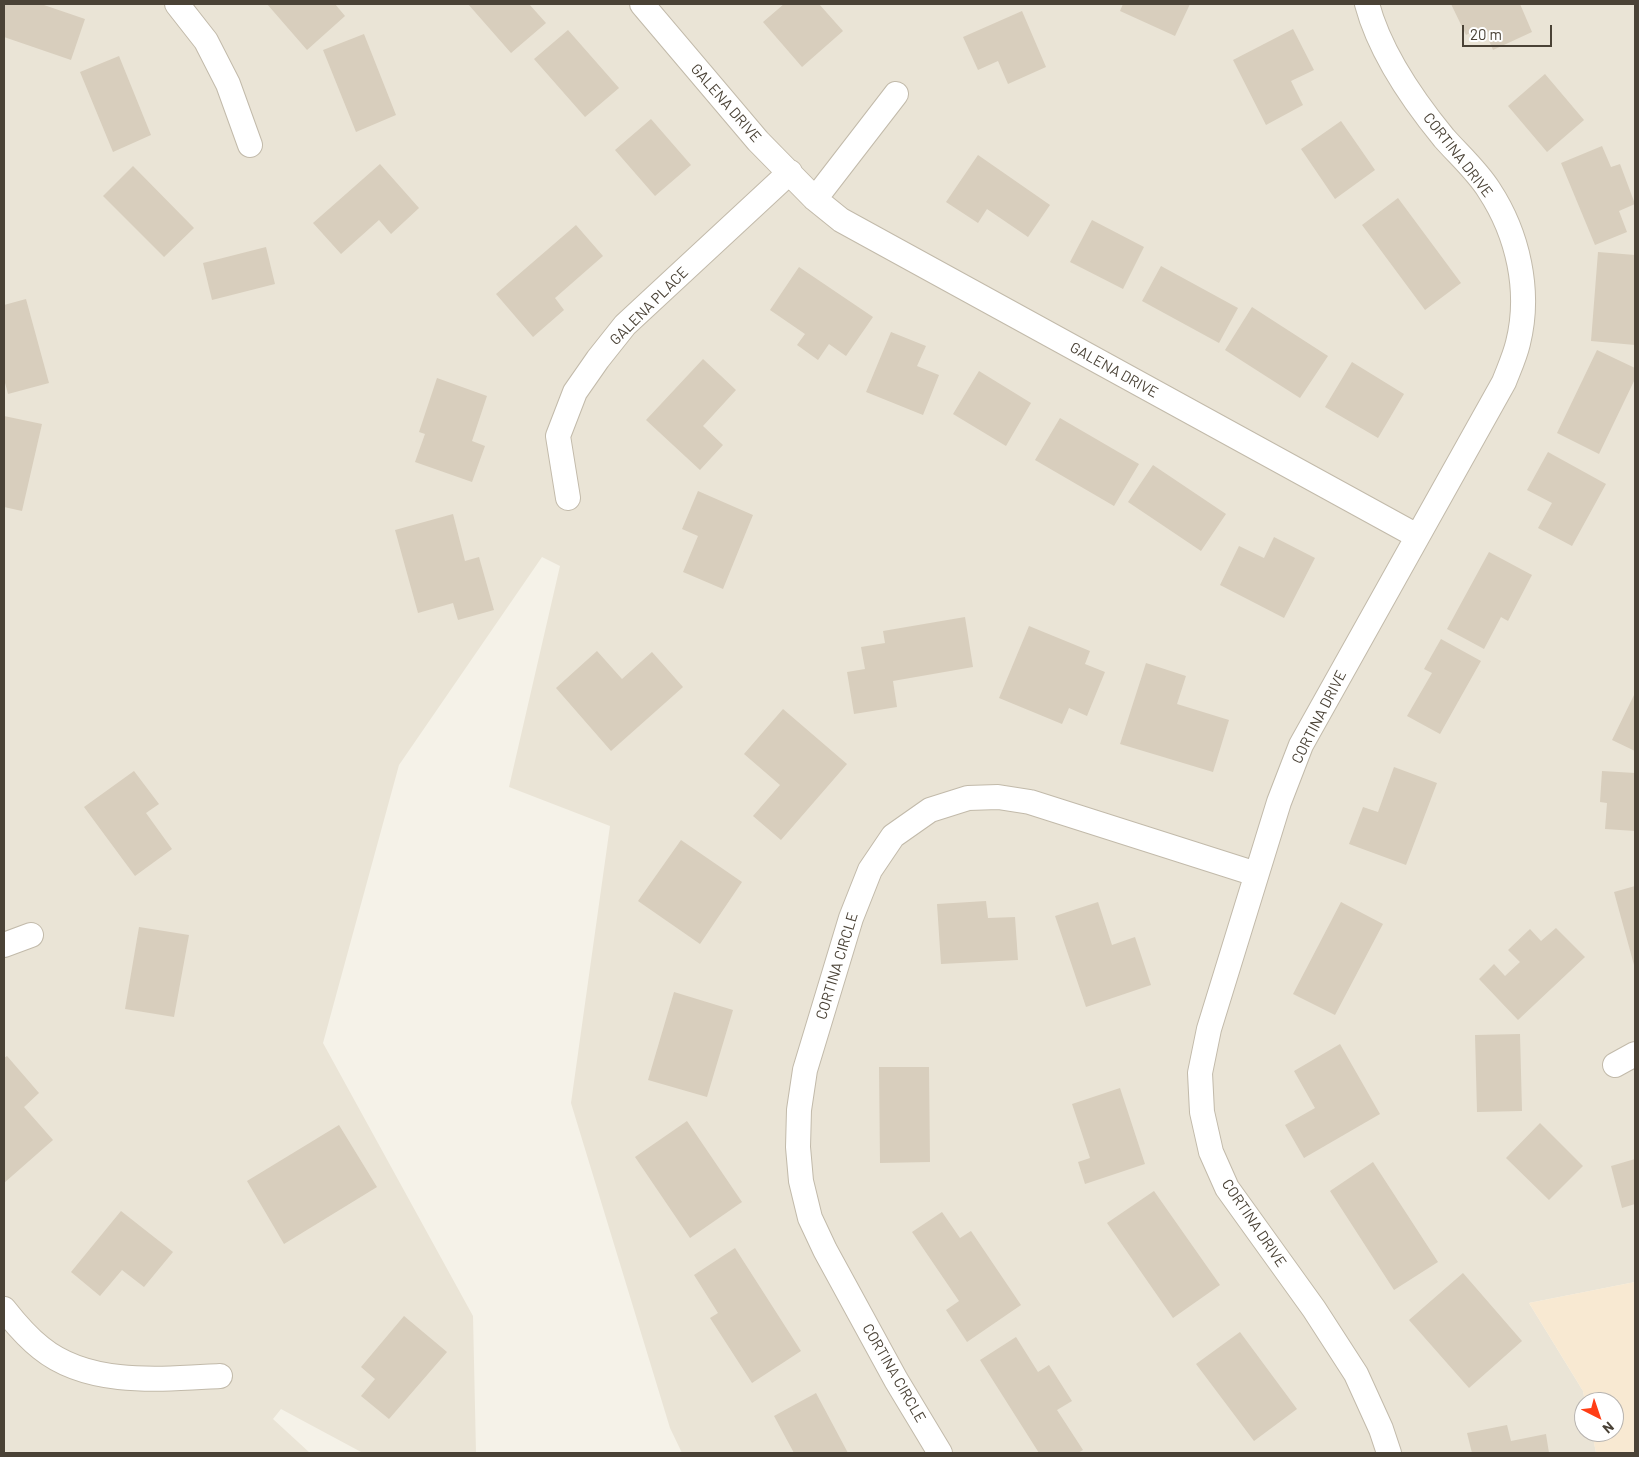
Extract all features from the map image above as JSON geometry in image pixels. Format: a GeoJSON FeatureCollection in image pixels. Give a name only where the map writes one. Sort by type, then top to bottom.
{"type":"FeatureCollection","features":[{"type":"Feature","properties":{"kind":"street"},"geometry":{"type":"LineString","coordinates":[[177,4],[206,41],[228,84],[250,145]]}},
{"type":"Feature","properties":{"kind":"street","name":"GALENA DRIVE"},"geometry":{"type":"LineString","coordinates":[[642,4],[758,141],[815,199],[841,220],[1417,536]]}},
{"type":"Feature","properties":{"kind":"street","name":"CORTINA DRIVE"},"geometry":{"type":"LineString","coordinates":[[1367,4],[1391,61],[1412,96],[1489,189],[1509,228],[1519,263],[1523,303],[1518,343],[1504,382],[1301,745],[1279,802],[1256,874],[1209,1029],[1200,1073],[1202,1112],[1211,1152],[1227,1188],[1314,1309],[1356,1374],[1374,1411],[1389,1453]]}},
{"type":"Feature","properties":{"kind":"street"},"geometry":{"type":"LineString","coordinates":[[815,199],[896,94]]}},
{"type":"Feature","properties":{"kind":"street","name":"GALENA PLACE"},"geometry":{"type":"LineString","coordinates":[[568,498],[558,436],[575,392],[625,325],[790,172]]}},
{"type":"Feature","properties":{"kind":"street","name":"CORTINA CIRCLE"},"geometry":{"type":"LineString","coordinates":[[940,1453],[896,1380],[825,1250],[810,1218],[800,1181],[799,1110],[806,1070],[851,918],[870,870],[893,836],[930,810],[968,798],[998,797],[1030,802],[1256,874]]}},
{"type":"Feature","properties":{"kind":"street"},"geometry":{"type":"LineString","coordinates":[[4,945],[31,935]]}},
{"type":"Feature","properties":{"kind":"street"},"geometry":{"type":"LineString","coordinates":[[4,1309],[17,1325],[41,1348],[62,1362],[87,1372],[161,1379],[220,1376]]}},
{"type":"Feature","properties":{"kind":"shaded area"},"geometry":{"type":"Polygon","coordinates":[[[4,4],[1635,4],[1635,1282],[1529,1303],[1583,1391],[1574,1392],[1574,1442],[1594,1442],[1596,1453],[682,1453],[670,1428],[571,1103],[610,826],[509,787],[560,566],[542,557],[399,765],[323,1043],[473,1316],[476,1453],[363,1453],[281,1409],[273,1419],[310,1453],[4,1453],[4,4]]]}},
{"type":"Feature","properties":{"kind":"shaded area"},"geometry":{"type":"Polygon","coordinates":[[[1635,1282],[1635,1453],[1596,1453],[1594,1442],[1624,1442],[1624,1392],[1583,1392],[1529,1303],[1635,1282]]]}},
{"type":"Feature","properties":{"kind":"building"},"geometry":{"type":"Polygon","coordinates":[[[4,4],[41,4],[85,19],[71,60],[4,37],[4,4]]]}},
{"type":"Feature","properties":{"kind":"building"},"geometry":{"type":"Polygon","coordinates":[[[267,4],[335,4],[345,16],[307,50],[267,4]]]}},
{"type":"Feature","properties":{"kind":"building"},"geometry":{"type":"Polygon","coordinates":[[[468,4],[529,4],[546,23],[511,53],[468,4]]]}},
{"type":"Feature","properties":{"kind":"building"},"geometry":{"type":"Polygon","coordinates":[[[784,4],[819,4],[843,31],[802,67],[763,22],[784,4]]]}},
{"type":"Feature","properties":{"kind":"building"},"geometry":{"type":"Polygon","coordinates":[[[1123,4],[1190,4],[1175,36],[1120,11],[1123,4]]]}},
{"type":"Feature","properties":{"kind":"building"},"geometry":{"type":"Polygon","coordinates":[[[1451,4],[1520,4],[1532,32],[1493,50],[1483,27],[1466,35],[1451,4]]]}},
{"type":"Feature","properties":{"kind":"building"},"geometry":{"type":"Polygon","coordinates":[[[1022,11],[1046,67],[1008,84],[998,61],[978,70],[963,37],[1022,11]]]}},
{"type":"Feature","properties":{"kind":"building"},"geometry":{"type":"Polygon","coordinates":[[[1293,29],[1314,70],[1291,81],[1303,105],[1266,125],[1233,60],[1293,29]]]}},
{"type":"Feature","properties":{"kind":"building"},"geometry":{"type":"Polygon","coordinates":[[[568,30],[619,88],[585,117],[534,59],[568,30]]]}},
{"type":"Feature","properties":{"kind":"building"},"geometry":{"type":"Polygon","coordinates":[[[364,34],[396,115],[356,132],[323,50],[364,34]]]}},
{"type":"Feature","properties":{"kind":"building"},"geometry":{"type":"Polygon","coordinates":[[[119,56],[151,135],[113,152],[80,72],[119,56]]]}},
{"type":"Feature","properties":{"kind":"building"},"geometry":{"type":"Polygon","coordinates":[[[1545,74],[1584,120],[1547,152],[1508,106],[1545,74]]]}},
{"type":"Feature","properties":{"kind":"building"},"geometry":{"type":"Polygon","coordinates":[[[651,119],[691,165],[655,196],[615,150],[651,119]]]}},
{"type":"Feature","properties":{"kind":"building"},"geometry":{"type":"Polygon","coordinates":[[[1341,121],[1375,170],[1335,199],[1301,149],[1341,121]]]}},
{"type":"Feature","properties":{"kind":"building"},"geometry":{"type":"Polygon","coordinates":[[[1602,146],[1611,167],[1620,164],[1635,204],[1619,211],[1627,232],[1595,245],[1561,163],[1602,146]]]}},
{"type":"Feature","properties":{"kind":"building"},"geometry":{"type":"Polygon","coordinates":[[[978,155],[1050,205],[1028,237],[987,209],[978,223],[946,202],[978,155]]]}},
{"type":"Feature","properties":{"kind":"building"},"geometry":{"type":"Polygon","coordinates":[[[380,164],[419,208],[391,234],[379,220],[341,254],[313,223],[380,164]]]}},
{"type":"Feature","properties":{"kind":"building"},"geometry":{"type":"Polygon","coordinates":[[[133,166],[194,228],[164,257],[103,196],[133,166]]]}},
{"type":"Feature","properties":{"kind":"building"},"geometry":{"type":"Polygon","coordinates":[[[1398,198],[1461,283],[1425,310],[1362,225],[1398,198]]]}},
{"type":"Feature","properties":{"kind":"building"},"geometry":{"type":"Polygon","coordinates":[[[1092,220],[1144,247],[1123,289],[1070,262],[1092,220]]]}},
{"type":"Feature","properties":{"kind":"building"},"geometry":{"type":"Polygon","coordinates":[[[576,225],[603,256],[555,298],[564,310],[533,337],[496,294],[576,225]]]}},
{"type":"Feature","properties":{"kind":"building"},"geometry":{"type":"Polygon","coordinates":[[[266,247],[275,284],[212,300],[203,263],[266,247]]]}},
{"type":"Feature","properties":{"kind":"building"},"geometry":{"type":"Polygon","coordinates":[[[1598,252],[1635,255],[1635,345],[1591,341],[1598,252]]]}},
{"type":"Feature","properties":{"kind":"building"},"geometry":{"type":"Polygon","coordinates":[[[1161,266],[1238,308],[1219,343],[1142,301],[1161,266]]]}},
{"type":"Feature","properties":{"kind":"building"},"geometry":{"type":"Polygon","coordinates":[[[799,267],[873,317],[846,356],[829,344],[818,360],[797,345],[805,334],[770,310],[799,267]]]}},
{"type":"Feature","properties":{"kind":"building"},"geometry":{"type":"Polygon","coordinates":[[[26,299],[49,383],[8,394],[4,379],[4,305],[26,299]]]}},
{"type":"Feature","properties":{"kind":"building"},"geometry":{"type":"Polygon","coordinates":[[[1252,307],[1328,356],[1300,398],[1225,350],[1252,307]]]}},
{"type":"Feature","properties":{"kind":"building"},"geometry":{"type":"Polygon","coordinates":[[[891,332],[926,346],[917,366],[939,375],[923,415],[866,392],[891,332]]]}},
{"type":"Feature","properties":{"kind":"building"},"geometry":{"type":"Polygon","coordinates":[[[1597,350],[1635,368],[1635,379],[1599,454],[1557,433],[1597,350]]]}},
{"type":"Feature","properties":{"kind":"building"},"geometry":{"type":"Polygon","coordinates":[[[703,359],[736,390],[703,426],[723,445],[700,470],[646,420],[703,359]]]}},
{"type":"Feature","properties":{"kind":"building"},"geometry":{"type":"Polygon","coordinates":[[[1352,362],[1404,394],[1378,438],[1325,407],[1352,362]]]}},
{"type":"Feature","properties":{"kind":"building"},"geometry":{"type":"Polygon","coordinates":[[[979,371],[1031,403],[1006,446],[953,414],[979,371]]]}},
{"type":"Feature","properties":{"kind":"building"},"geometry":{"type":"Polygon","coordinates":[[[437,378],[487,396],[472,441],[485,446],[472,482],[415,462],[425,434],[419,432],[437,378]]]}},
{"type":"Feature","properties":{"kind":"building"},"geometry":{"type":"Polygon","coordinates":[[[4,416],[42,424],[22,511],[4,507],[4,416]]]}},
{"type":"Feature","properties":{"kind":"building"},"geometry":{"type":"Polygon","coordinates":[[[1060,418],[1139,464],[1114,506],[1035,460],[1060,418]]]}},
{"type":"Feature","properties":{"kind":"building"},"geometry":{"type":"Polygon","coordinates":[[[1548,452],[1606,484],[1572,546],[1538,528],[1552,503],[1527,490],[1548,452]]]}},
{"type":"Feature","properties":{"kind":"building"},"geometry":{"type":"Polygon","coordinates":[[[1153,465],[1226,514],[1201,551],[1128,502],[1153,465]]]}},
{"type":"Feature","properties":{"kind":"building"},"geometry":{"type":"Polygon","coordinates":[[[698,491],[753,515],[723,589],[683,572],[698,536],[682,529],[698,491]]]}},
{"type":"Feature","properties":{"kind":"building"},"geometry":{"type":"Polygon","coordinates":[[[453,514],[465,561],[479,557],[494,610],[458,620],[453,603],[418,613],[395,530],[453,514]]]}},
{"type":"Feature","properties":{"kind":"building"},"geometry":{"type":"Polygon","coordinates":[[[1274,537],[1315,558],[1284,618],[1220,585],[1239,546],[1264,558],[1274,537]]]}},
{"type":"Feature","properties":{"kind":"building"},"geometry":{"type":"Polygon","coordinates":[[[1489,552],[1532,575],[1508,621],[1501,617],[1484,649],[1447,629],[1489,552]]]}},
{"type":"Feature","properties":{"kind":"building"},"geometry":{"type":"Polygon","coordinates":[[[965,617],[973,667],[893,681],[897,707],[854,714],[847,672],[865,669],[861,647],[885,643],[883,631],[965,617]]]}},
{"type":"Feature","properties":{"kind":"building"},"geometry":{"type":"Polygon","coordinates":[[[1029,626],[1090,651],[1085,664],[1105,672],[1087,716],[1069,708],[1062,724],[999,698],[1029,626]]]}},
{"type":"Feature","properties":{"kind":"building"},"geometry":{"type":"Polygon","coordinates":[[[1441,639],[1481,661],[1440,734],[1407,716],[1432,673],[1424,669],[1441,639]]]}},
{"type":"Feature","properties":{"kind":"building"},"geometry":{"type":"Polygon","coordinates":[[[597,651],[622,679],[652,652],[683,687],[611,751],[556,688],[597,651]]]}},
{"type":"Feature","properties":{"kind":"building"},"geometry":{"type":"Polygon","coordinates":[[[1146,663],[1186,676],[1177,704],[1229,720],[1213,772],[1120,744],[1146,663]]]}},
{"type":"Feature","properties":{"kind":"building"},"geometry":{"type":"Polygon","coordinates":[[[1635,693],[1635,751],[1612,740],[1635,693]]]}},
{"type":"Feature","properties":{"kind":"building"},"geometry":{"type":"Polygon","coordinates":[[[783,709],[847,764],[781,840],[753,816],[780,785],[744,754],[783,709]]]}},
{"type":"Feature","properties":{"kind":"building"},"geometry":{"type":"Polygon","coordinates":[[[1394,767],[1437,783],[1406,865],[1349,844],[1363,807],[1378,812],[1394,767]]]}},
{"type":"Feature","properties":{"kind":"building"},"geometry":{"type":"Polygon","coordinates":[[[134,771],[159,804],[146,813],[172,849],[135,876],[84,807],[134,771]]]}},
{"type":"Feature","properties":{"kind":"building"},"geometry":{"type":"Polygon","coordinates":[[[1602,771],[1635,773],[1635,831],[1605,829],[1607,803],[1600,802],[1602,771]]]}},
{"type":"Feature","properties":{"kind":"building"},"geometry":{"type":"Polygon","coordinates":[[[681,840],[742,882],[700,944],[638,901],[681,840]]]}},
{"type":"Feature","properties":{"kind":"building"},"geometry":{"type":"Polygon","coordinates":[[[1635,886],[1635,964],[1634,965],[1614,892],[1635,886]]]}},
{"type":"Feature","properties":{"kind":"building"},"geometry":{"type":"Polygon","coordinates":[[[986,901],[988,918],[1015,917],[1018,960],[941,964],[937,904],[986,901]]]}},
{"type":"Feature","properties":{"kind":"building"},"geometry":{"type":"Polygon","coordinates":[[[1098,902],[1112,945],[1135,937],[1151,985],[1086,1007],[1055,916],[1098,902]]]}},
{"type":"Feature","properties":{"kind":"building"},"geometry":{"type":"Polygon","coordinates":[[[1341,902],[1383,924],[1335,1015],[1293,994],[1341,902]]]}},
{"type":"Feature","properties":{"kind":"building"},"geometry":{"type":"Polygon","coordinates":[[[139,927],[189,935],[174,1017],[125,1009],[139,927]]]}},
{"type":"Feature","properties":{"kind":"building"},"geometry":{"type":"Polygon","coordinates":[[[1556,928],[1585,957],[1518,1020],[1479,979],[1494,964],[1505,976],[1520,962],[1508,950],[1530,929],[1541,941],[1556,928]]]}},
{"type":"Feature","properties":{"kind":"building"},"geometry":{"type":"Polygon","coordinates":[[[674,992],[733,1010],[707,1097],[648,1080],[674,992]]]}},
{"type":"Feature","properties":{"kind":"building"},"geometry":{"type":"Polygon","coordinates":[[[1520,1034],[1522,1111],[1477,1112],[1475,1035],[1520,1034]]]}},
{"type":"Feature","properties":{"kind":"building"},"geometry":{"type":"Polygon","coordinates":[[[1340,1044],[1380,1114],[1304,1158],[1285,1125],[1315,1108],[1294,1071],[1340,1044]]]}},
{"type":"Feature","properties":{"kind":"building"},"geometry":{"type":"Polygon","coordinates":[[[7,1056],[39,1093],[24,1107],[53,1140],[4,1183],[4,1058],[7,1056]]]}},
{"type":"Feature","properties":{"kind":"building"},"geometry":{"type":"Polygon","coordinates":[[[879,1067],[929,1067],[930,1162],[880,1163],[879,1067]]]}},
{"type":"Feature","properties":{"kind":"building"},"geometry":{"type":"Polygon","coordinates":[[[1120,1088],[1145,1164],[1085,1184],[1078,1162],[1090,1158],[1072,1104],[1120,1088]]]}},
{"type":"Feature","properties":{"kind":"building"},"geometry":{"type":"Polygon","coordinates":[[[687,1121],[742,1202],[690,1238],[635,1157],[687,1121]]]}},
{"type":"Feature","properties":{"kind":"building"},"geometry":{"type":"Polygon","coordinates":[[[1540,1123],[1583,1166],[1549,1200],[1506,1158],[1540,1123]]]}},
{"type":"Feature","properties":{"kind":"building"},"geometry":{"type":"Polygon","coordinates":[[[339,1125],[377,1187],[284,1244],[247,1181],[339,1125]]]}},
{"type":"Feature","properties":{"kind":"building"},"geometry":{"type":"Polygon","coordinates":[[[1635,1159],[1635,1204],[1622,1208],[1611,1166],[1635,1159]]]}},
{"type":"Feature","properties":{"kind":"building"},"geometry":{"type":"Polygon","coordinates":[[[1373,1162],[1438,1262],[1394,1290],[1330,1191],[1373,1162]]]}},
{"type":"Feature","properties":{"kind":"building"},"geometry":{"type":"Polygon","coordinates":[[[1154,1191],[1220,1285],[1173,1318],[1107,1223],[1154,1191]]]}},
{"type":"Feature","properties":{"kind":"building"},"geometry":{"type":"Polygon","coordinates":[[[121,1211],[173,1252],[144,1287],[122,1270],[100,1296],[71,1272],[121,1211]]]}},
{"type":"Feature","properties":{"kind":"building"},"geometry":{"type":"Polygon","coordinates":[[[942,1212],[960,1238],[971,1231],[1021,1305],[967,1342],[946,1310],[959,1301],[912,1232],[942,1212]]]}},
{"type":"Feature","properties":{"kind":"building"},"geometry":{"type":"Polygon","coordinates":[[[735,1248],[801,1351],[752,1383],[710,1318],[718,1313],[694,1275],[735,1248]]]}},
{"type":"Feature","properties":{"kind":"building"},"geometry":{"type":"Polygon","coordinates":[[[1463,1273],[1522,1341],[1469,1388],[1409,1320],[1463,1273]]]}},
{"type":"Feature","properties":{"kind":"building"},"geometry":{"type":"Polygon","coordinates":[[[404,1316],[447,1352],[389,1419],[361,1396],[375,1379],[361,1367],[404,1316]]]}},
{"type":"Feature","properties":{"kind":"building"},"geometry":{"type":"Polygon","coordinates":[[[1240,1332],[1297,1409],[1254,1441],[1196,1364],[1240,1332]]]}},
{"type":"Feature","properties":{"kind":"building"},"geometry":{"type":"Polygon","coordinates":[[[1016,1337],[1038,1372],[1049,1365],[1072,1401],[1057,1410],[1083,1450],[1078,1453],[1039,1453],[980,1360],[1016,1337]]]}},
{"type":"Feature","properties":{"kind":"building"},"geometry":{"type":"Polygon","coordinates":[[[816,1393],[848,1453],[794,1453],[774,1416],[816,1393]]]}},
{"type":"Feature","properties":{"kind":"building"},"geometry":{"type":"Polygon","coordinates":[[[1507,1425],[1511,1441],[1546,1434],[1549,1453],[1472,1453],[1467,1433],[1507,1425]]]}}]}
